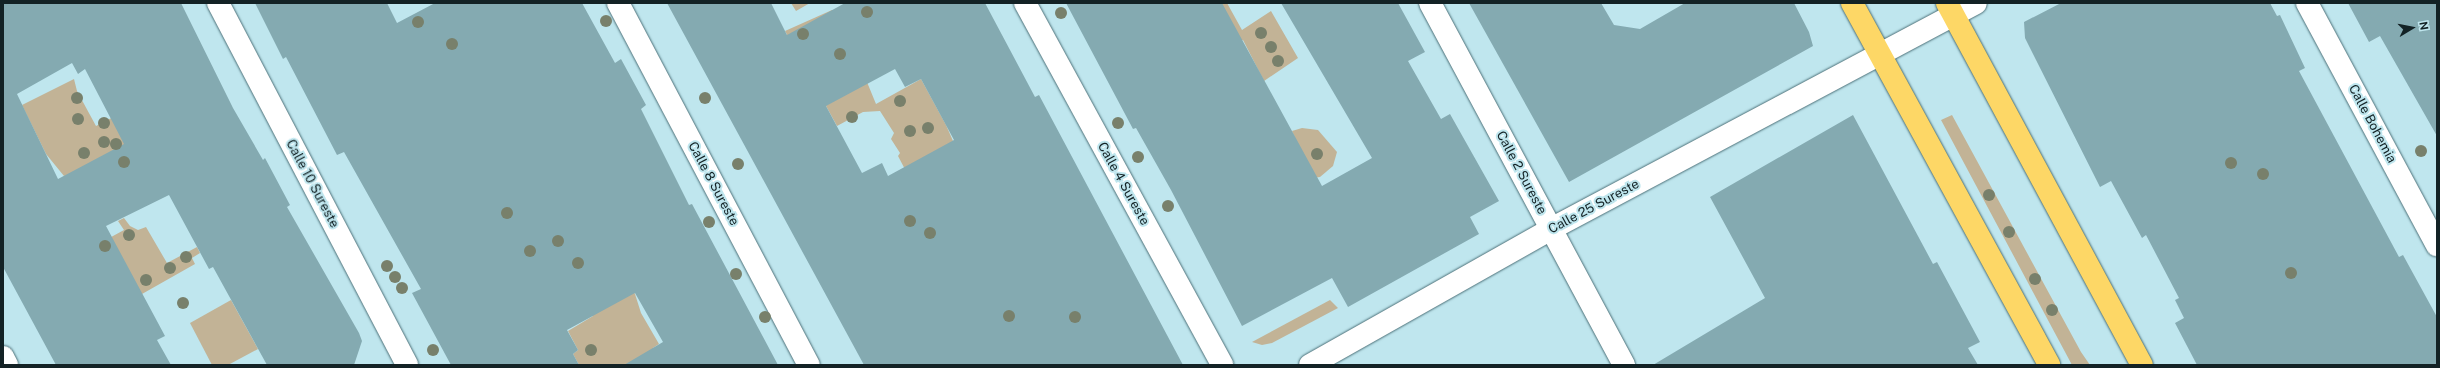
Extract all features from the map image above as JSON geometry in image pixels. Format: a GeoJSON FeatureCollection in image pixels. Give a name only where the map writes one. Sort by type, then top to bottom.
{"type":"FeatureCollection","features":[{"type":"Feature","properties":{"kind":"main road"},"geometry":{"type":"LineString","coordinates":[[1852,3],[2049,365]]}},
{"type":"Feature","properties":{"kind":"main road"},"geometry":{"type":"LineString","coordinates":[[1950,9],[2142,365]]}},
{"type":"Feature","properties":{"kind":"street","name":"Calle 10 Sureste"},"geometry":{"type":"LineString","coordinates":[[218,3],[407,365]]}},
{"type":"Feature","properties":{"kind":"street","name":"Calle 8 Sureste"},"geometry":{"type":"LineString","coordinates":[[618,3],[809,365]]}},
{"type":"Feature","properties":{"kind":"street","name":"Calle 4 Sureste"},"geometry":{"type":"LineString","coordinates":[[1025,3],[1222,365]]}},
{"type":"Feature","properties":{"kind":"street","name":"Calle 2 Sureste"},"geometry":{"type":"LineString","coordinates":[[1430,3],[1624,365]]}},
{"type":"Feature","properties":{"kind":"street","name":"Calle 25 Sureste"},"geometry":{"type":"LineString","coordinates":[[1310,365],[1551,229],[1881,55],[1950,9],[1976,3]]}},
{"type":"Feature","properties":{"kind":"street","name":"Calle Bohemia"},"geometry":{"type":"LineString","coordinates":[[2307,3],[2437,245]]}},
{"type":"Feature","properties":{"kind":"street"},"geometry":{"type":"LineString","coordinates":[[3,357],[7,365]]}},
{"type":"Feature","properties":{"kind":"shaded area"},"geometry":{"type":"Polygon","coordinates":[[[791,3],[810,3],[796,11],[791,3]]]}},
{"type":"Feature","properties":{"kind":"shaded area"},"geometry":{"type":"Polygon","coordinates":[[[1190,3],[1227,3],[1242,30],[1271,11],[1298,58],[1264,81],[1243,40],[1205,60],[1190,3]]]}},
{"type":"Feature","properties":{"kind":"shaded area"},"geometry":{"type":"Polygon","coordinates":[[[832,10],[853,48],[876,104],[921,79],[946,125],[953,141],[908,175],[898,156],[900,153],[891,139],[894,133],[880,111],[863,112],[837,126],[785,31],[832,10]]]}},
{"type":"Feature","properties":{"kind":"shaded area"},"geometry":{"type":"Polygon","coordinates":[[[74,79],[77,91],[96,126],[123,112],[146,157],[64,176],[46,154],[22,105],[74,79]]]}},
{"type":"Feature","properties":{"kind":"shaded area"},"geometry":{"type":"Polygon","coordinates":[[[1952,115],[2081,352],[2090,365],[2072,365],[1941,120],[1952,115]]]}},
{"type":"Feature","properties":{"kind":"shaded area"},"geometry":{"type":"Polygon","coordinates":[[[1302,128],[1318,130],[1337,152],[1333,166],[1320,177],[1313,178],[1292,131],[1302,128]]]}},
{"type":"Feature","properties":{"kind":"shaded area"},"geometry":{"type":"Polygon","coordinates":[[[124,218],[130,226],[138,230],[146,227],[167,263],[197,247],[200,253],[192,258],[195,264],[142,294],[91,248],[124,230],[118,221],[124,218]]]}},
{"type":"Feature","properties":{"kind":"shaded area"},"geometry":{"type":"Polygon","coordinates":[[[621,266],[635,294],[641,313],[659,344],[653,348],[663,365],[579,365],[573,354],[578,350],[568,331],[593,316],[577,286],[621,266]]]}},
{"type":"Feature","properties":{"kind":"shaded area"},"geometry":{"type":"Polygon","coordinates":[[[231,300],[258,349],[228,365],[212,365],[190,323],[231,300]]]}},
{"type":"Feature","properties":{"kind":"shaded area"},"geometry":{"type":"Polygon","coordinates":[[[1330,300],[1338,308],[1272,343],[1262,345],[1252,342],[1330,300]]]}},
{"type":"Feature","properties":{"kind":"building"},"geometry":{"type":"Polygon","coordinates":[[[3,3],[181,3],[233,108],[263,160],[265,158],[290,205],[287,207],[359,333],[362,341],[354,365],[267,365],[213,267],[209,269],[169,195],[106,226],[165,336],[157,340],[171,365],[56,365],[3,267],[3,3]],[[72,63],[17,94],[58,179],[124,144],[85,69],[78,74],[72,63]]]}},
{"type":"Feature","properties":{"kind":"building"},"geometry":{"type":"Polygon","coordinates":[[[255,3],[387,3],[397,23],[435,3],[582,3],[615,63],[621,59],[646,105],[641,109],[689,205],[692,204],[778,365],[624,365],[663,342],[635,293],[567,330],[578,350],[573,354],[579,365],[451,365],[412,293],[421,289],[344,152],[337,155],[286,57],[283,59],[255,3]]]}},
{"type":"Feature","properties":{"kind":"building"},"geometry":{"type":"Polygon","coordinates":[[[667,3],[771,3],[787,35],[845,3],[985,3],[1035,97],[1039,95],[1183,365],[864,365],[667,3]],[[895,69],[826,106],[862,173],[882,163],[888,176],[954,140],[921,79],[905,87],[895,69]]]}},
{"type":"Feature","properties":{"kind":"building"},"geometry":{"type":"Polygon","coordinates":[[[1066,3],[1222,3],[1322,186],[1372,158],[1281,3],[1398,3],[1425,52],[1408,61],[1441,119],[1450,114],[1499,201],[1470,217],[1479,234],[1348,307],[1332,278],[1242,326],[1171,190],[1136,128],[1133,129],[1066,3]]]}},
{"type":"Feature","properties":{"kind":"building"},"geometry":{"type":"Polygon","coordinates":[[[1469,3],[1601,3],[1614,25],[1640,29],[1685,3],[1794,3],[1809,32],[1813,46],[1569,182],[1469,3]]]}},
{"type":"Feature","properties":{"kind":"building"},"geometry":{"type":"Polygon","coordinates":[[[2061,3],[2270,3],[2277,16],[2280,15],[2305,68],[2299,71],[2399,257],[2403,255],[2437,317],[2437,365],[2197,365],[2175,323],[2184,318],[2175,300],[2179,298],[2146,235],[2142,238],[2111,181],[2100,187],[2025,38],[2024,22],[2061,3]]]}},
{"type":"Feature","properties":{"kind":"building"},"geometry":{"type":"Polygon","coordinates":[[[2348,3],[2437,3],[2437,136],[2380,36],[2369,42],[2348,3]]]}},
{"type":"Feature","properties":{"kind":"building"},"geometry":{"type":"Polygon","coordinates":[[[1853,115],[1933,264],[1937,262],[1980,342],[1968,348],[1978,365],[1653,365],[1765,298],[1710,197],[1853,115]]]}}]}
